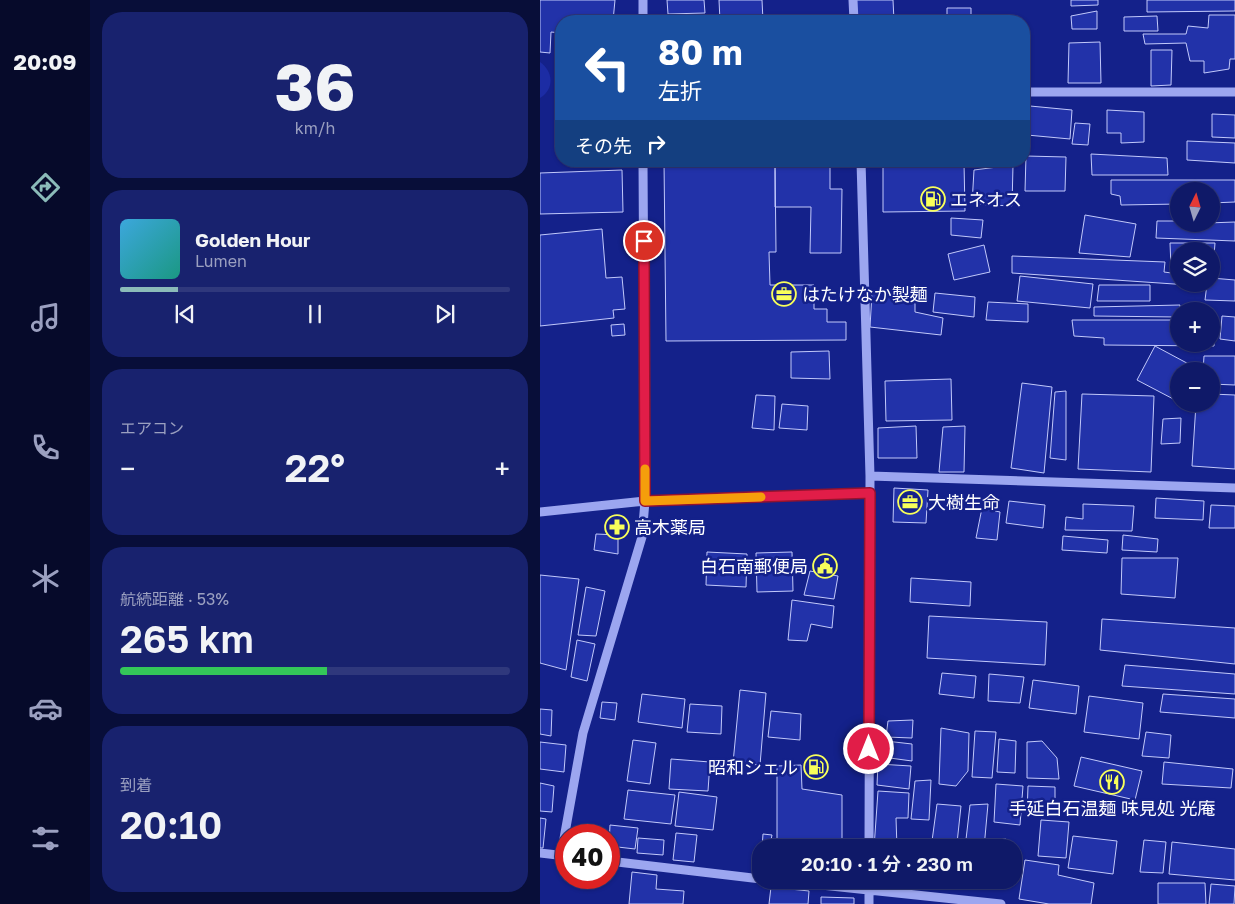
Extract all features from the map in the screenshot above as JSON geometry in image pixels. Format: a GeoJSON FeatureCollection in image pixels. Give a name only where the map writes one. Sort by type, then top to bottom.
{"type":"FeatureCollection","features":[{"type":"Feature","properties":{"kind":"street"},"geometry":{"type":"LineString","coordinates":[[643,0],[643,15]]}},
{"type":"Feature","properties":{"kind":"street"},"geometry":{"type":"LineString","coordinates":[[853,0],[854,15]]}},
{"type":"Feature","properties":{"kind":"street"},"geometry":{"type":"LineString","coordinates":[[1030,92],[1235,92]]}},
{"type":"Feature","properties":{"kind":"street"},"geometry":{"type":"LineString","coordinates":[[569,824],[583,733],[642,537],[645,501],[643,167]]}},
{"type":"Feature","properties":{"kind":"street"},"geometry":{"type":"LineString","coordinates":[[861,167],[870,476],[869,839]]}},
{"type":"Feature","properties":{"kind":"street"},"geometry":{"type":"LineString","coordinates":[[870,476],[1235,488]]}},
{"type":"Feature","properties":{"kind":"street"},"geometry":{"type":"LineString","coordinates":[[540,512],[645,501],[870,493]]}},
{"type":"Feature","properties":{"kind":"street"},"geometry":{"type":"LineString","coordinates":[[540,853],[555,855]]}},
{"type":"Feature","properties":{"kind":"street"},"geometry":{"type":"LineString","coordinates":[[620,862],[752,877]]}},
{"type":"Feature","properties":{"kind":"street"},"geometry":{"type":"LineString","coordinates":[[852,889],[1001,904]]}},
{"type":"Feature","properties":{"kind":"street"},"geometry":{"type":"LineString","coordinates":[[869,891],[869,904]]}},
{"type":"Feature","properties":{"kind":"shaded area"},"geometry":{"type":"Polygon","coordinates":[[[540,62],[548,70],[550,85],[545,94],[540,98],[540,62]]]}},
{"type":"Feature","properties":{"kind":"building"},"geometry":{"type":"Polygon","coordinates":[[[540,0],[615,0],[614,15],[555,15],[555,32],[551,32],[550,53],[540,52],[540,0]]]}},
{"type":"Feature","properties":{"kind":"building"},"geometry":{"type":"Polygon","coordinates":[[[667,0],[704,0],[705,13],[668,14],[667,0]]]}},
{"type":"Feature","properties":{"kind":"building"},"geometry":{"type":"Polygon","coordinates":[[[719,0],[762,0],[763,15],[720,15],[719,0]]]}},
{"type":"Feature","properties":{"kind":"building"},"geometry":{"type":"Polygon","coordinates":[[[856,0],[893,0],[894,15],[856,15],[856,0]]]}},
{"type":"Feature","properties":{"kind":"building"},"geometry":{"type":"Polygon","coordinates":[[[1071,0],[1098,0],[1098,5],[1071,6],[1071,0]]]}},
{"type":"Feature","properties":{"kind":"building"},"geometry":{"type":"Polygon","coordinates":[[[1147,0],[1235,0],[1235,11],[1147,12],[1147,0]]]}},
{"type":"Feature","properties":{"kind":"building"},"geometry":{"type":"Polygon","coordinates":[[[947,8],[971,8],[971,15],[947,15],[947,8]]]}},
{"type":"Feature","properties":{"kind":"building"},"geometry":{"type":"Polygon","coordinates":[[[1097,11],[1097,29],[1072,29],[1071,16],[1097,11]]]}},
{"type":"Feature","properties":{"kind":"building"},"geometry":{"type":"Polygon","coordinates":[[[1209,15],[1235,15],[1235,59],[1230,59],[1229,69],[1204,73],[1204,61],[1190,61],[1186,43],[1145,44],[1143,34],[1186,34],[1188,26],[1208,28],[1209,15]]]}},
{"type":"Feature","properties":{"kind":"building"},"geometry":{"type":"Polygon","coordinates":[[[1157,16],[1158,31],[1124,31],[1124,17],[1157,16]]]}},
{"type":"Feature","properties":{"kind":"building"},"geometry":{"type":"Polygon","coordinates":[[[1100,42],[1101,83],[1068,83],[1069,43],[1100,42]]]}},
{"type":"Feature","properties":{"kind":"building"},"geometry":{"type":"Polygon","coordinates":[[[1151,50],[1172,50],[1171,85],[1151,86],[1151,50]]]}},
{"type":"Feature","properties":{"kind":"building"},"geometry":{"type":"Polygon","coordinates":[[[1030,106],[1072,110],[1070,139],[1030,135],[1030,106]]]}},
{"type":"Feature","properties":{"kind":"building"},"geometry":{"type":"Polygon","coordinates":[[[1107,110],[1144,112],[1144,142],[1121,143],[1121,133],[1107,133],[1107,110]]]}},
{"type":"Feature","properties":{"kind":"building"},"geometry":{"type":"Polygon","coordinates":[[[1212,114],[1235,115],[1235,138],[1212,137],[1212,114]]]}},
{"type":"Feature","properties":{"kind":"building"},"geometry":{"type":"Polygon","coordinates":[[[1075,123],[1090,124],[1088,145],[1072,144],[1075,123]]]}},
{"type":"Feature","properties":{"kind":"building"},"geometry":{"type":"Polygon","coordinates":[[[1187,141],[1235,143],[1235,163],[1187,160],[1187,141]]]}},
{"type":"Feature","properties":{"kind":"building"},"geometry":{"type":"Polygon","coordinates":[[[1091,154],[1167,158],[1168,175],[1092,175],[1091,154]]]}},
{"type":"Feature","properties":{"kind":"building"},"geometry":{"type":"Polygon","coordinates":[[[1030,156],[1066,157],[1065,191],[1025,191],[1026,167],[1030,167],[1030,156]]]}},
{"type":"Feature","properties":{"kind":"building"},"geometry":{"type":"Polygon","coordinates":[[[664,167],[775,167],[776,252],[769,252],[770,285],[814,285],[814,309],[827,309],[827,322],[846,322],[846,340],[666,341],[664,167]]]}},
{"type":"Feature","properties":{"kind":"building"},"geometry":{"type":"Polygon","coordinates":[[[775,167],[830,167],[830,189],[842,189],[841,253],[810,253],[811,207],[775,207],[775,167]]]}},
{"type":"Feature","properties":{"kind":"building"},"geometry":{"type":"Polygon","coordinates":[[[883,167],[964,167],[965,211],[883,212],[883,167]]]}},
{"type":"Feature","properties":{"kind":"building"},"geometry":{"type":"Polygon","coordinates":[[[1013,167],[1012,206],[972,204],[974,170],[1013,167]]]}},
{"type":"Feature","properties":{"kind":"building"},"geometry":{"type":"Polygon","coordinates":[[[622,170],[623,212],[540,214],[540,173],[622,170]]]}},
{"type":"Feature","properties":{"kind":"building"},"geometry":{"type":"Polygon","coordinates":[[[1111,180],[1235,180],[1235,202],[1220,203],[1220,182],[1170,182],[1170,204],[1121,205],[1120,196],[1111,194],[1111,180]]]}},
{"type":"Feature","properties":{"kind":"building"},"geometry":{"type":"Polygon","coordinates":[[[1085,215],[1136,224],[1130,257],[1079,253],[1085,215]]]}},
{"type":"Feature","properties":{"kind":"building"},"geometry":{"type":"Polygon","coordinates":[[[951,218],[983,220],[981,238],[951,235],[951,218]]]}},
{"type":"Feature","properties":{"kind":"building"},"geometry":{"type":"Polygon","coordinates":[[[1157,221],[1170,221],[1170,232],[1220,232],[1220,223],[1235,222],[1235,241],[1156,238],[1157,221]]]}},
{"type":"Feature","properties":{"kind":"building"},"geometry":{"type":"Polygon","coordinates":[[[602,229],[606,278],[622,277],[625,309],[613,310],[614,318],[540,326],[540,235],[602,229]]]}},
{"type":"Feature","properties":{"kind":"building"},"geometry":{"type":"Polygon","coordinates":[[[984,245],[990,272],[954,280],[948,254],[984,245]]]}},
{"type":"Feature","properties":{"kind":"building"},"geometry":{"type":"Polygon","coordinates":[[[1012,256],[1165,262],[1164,272],[1170,273],[1170,284],[1012,273],[1012,256]]]}},
{"type":"Feature","properties":{"kind":"building"},"geometry":{"type":"Polygon","coordinates":[[[1020,276],[1093,284],[1090,308],[1017,301],[1020,276]]]}},
{"type":"Feature","properties":{"kind":"building"},"geometry":{"type":"Polygon","coordinates":[[[1220,279],[1235,280],[1235,301],[1205,300],[1206,292],[1220,292],[1220,279]]]}},
{"type":"Feature","properties":{"kind":"building"},"geometry":{"type":"Polygon","coordinates":[[[1099,285],[1150,285],[1150,301],[1097,301],[1099,285]]]}},
{"type":"Feature","properties":{"kind":"building"},"geometry":{"type":"Polygon","coordinates":[[[872,293],[915,295],[915,312],[943,318],[941,335],[870,327],[872,293]]]}},
{"type":"Feature","properties":{"kind":"building"},"geometry":{"type":"Polygon","coordinates":[[[935,293],[975,297],[974,317],[933,312],[935,293]]]}},
{"type":"Feature","properties":{"kind":"building"},"geometry":{"type":"Polygon","coordinates":[[[988,302],[1028,304],[1028,322],[986,320],[988,302]]]}},
{"type":"Feature","properties":{"kind":"building"},"geometry":{"type":"Polygon","coordinates":[[[1170,305],[1170,317],[1094,316],[1094,307],[1170,305]]]}},
{"type":"Feature","properties":{"kind":"building"},"geometry":{"type":"Polygon","coordinates":[[[1222,316],[1235,317],[1235,341],[1220,339],[1222,316]]]}},
{"type":"Feature","properties":{"kind":"building"},"geometry":{"type":"Polygon","coordinates":[[[1072,320],[1170,320],[1170,346],[1104,345],[1104,338],[1074,336],[1072,320]]]}},
{"type":"Feature","properties":{"kind":"building"},"geometry":{"type":"Polygon","coordinates":[[[624,324],[625,335],[612,336],[611,325],[624,324]]]}},
{"type":"Feature","properties":{"kind":"building"},"geometry":{"type":"Polygon","coordinates":[[[1155,346],[1185,362],[1170,362],[1170,397],[1137,380],[1155,346]]]}},
{"type":"Feature","properties":{"kind":"building"},"geometry":{"type":"Polygon","coordinates":[[[829,351],[830,379],[791,378],[791,352],[829,351]]]}},
{"type":"Feature","properties":{"kind":"building"},"geometry":{"type":"Polygon","coordinates":[[[1204,356],[1235,356],[1235,385],[1220,384],[1220,362],[1204,362],[1204,356]]]}},
{"type":"Feature","properties":{"kind":"building"},"geometry":{"type":"Polygon","coordinates":[[[951,379],[952,420],[886,421],[885,381],[951,379]]]}},
{"type":"Feature","properties":{"kind":"building"},"geometry":{"type":"Polygon","coordinates":[[[1022,383],[1052,387],[1044,473],[1011,468],[1022,383]]]}},
{"type":"Feature","properties":{"kind":"building"},"geometry":{"type":"Polygon","coordinates":[[[1066,391],[1066,460],[1050,458],[1055,392],[1066,391]]]}},
{"type":"Feature","properties":{"kind":"building"},"geometry":{"type":"Polygon","coordinates":[[[1082,394],[1154,396],[1151,472],[1078,469],[1082,394]]]}},
{"type":"Feature","properties":{"kind":"building"},"geometry":{"type":"Polygon","coordinates":[[[1220,394],[1235,395],[1235,469],[1192,466],[1195,412],[1220,412],[1220,394]]]}},
{"type":"Feature","properties":{"kind":"building"},"geometry":{"type":"Polygon","coordinates":[[[756,395],[775,396],[774,430],[752,428],[756,395]]]}},
{"type":"Feature","properties":{"kind":"building"},"geometry":{"type":"Polygon","coordinates":[[[782,404],[808,406],[807,430],[779,428],[782,404]]]}},
{"type":"Feature","properties":{"kind":"building"},"geometry":{"type":"Polygon","coordinates":[[[1181,418],[1180,443],[1161,444],[1163,419],[1181,418]]]}},
{"type":"Feature","properties":{"kind":"building"},"geometry":{"type":"Polygon","coordinates":[[[916,426],[917,458],[878,458],[878,428],[916,426]]]}},
{"type":"Feature","properties":{"kind":"building"},"geometry":{"type":"Polygon","coordinates":[[[965,426],[964,472],[939,472],[943,427],[965,426]]]}},
{"type":"Feature","properties":{"kind":"building"},"geometry":{"type":"Polygon","coordinates":[[[894,488],[928,490],[926,523],[893,522],[894,488]]]}},
{"type":"Feature","properties":{"kind":"building"},"geometry":{"type":"Polygon","coordinates":[[[1156,498],[1204,501],[1203,520],[1155,518],[1156,498]]]}},
{"type":"Feature","properties":{"kind":"building"},"geometry":{"type":"Polygon","coordinates":[[[1009,501],[1045,505],[1043,528],[1006,523],[1009,501]]]}},
{"type":"Feature","properties":{"kind":"building"},"geometry":{"type":"Polygon","coordinates":[[[1083,504],[1134,506],[1132,531],[1065,530],[1066,517],[1083,519],[1083,504]]]}},
{"type":"Feature","properties":{"kind":"building"},"geometry":{"type":"Polygon","coordinates":[[[1211,505],[1235,506],[1235,528],[1209,528],[1211,505]]]}},
{"type":"Feature","properties":{"kind":"building"},"geometry":{"type":"Polygon","coordinates":[[[982,508],[1000,512],[997,540],[976,538],[982,508]]]}},
{"type":"Feature","properties":{"kind":"building"},"geometry":{"type":"Polygon","coordinates":[[[596,534],[618,535],[618,554],[594,550],[596,534]]]}},
{"type":"Feature","properties":{"kind":"building"},"geometry":{"type":"Polygon","coordinates":[[[1123,535],[1158,539],[1157,552],[1122,550],[1123,535]]]}},
{"type":"Feature","properties":{"kind":"building"},"geometry":{"type":"Polygon","coordinates":[[[1063,536],[1108,540],[1107,553],[1062,550],[1063,536]]]}},
{"type":"Feature","properties":{"kind":"building"},"geometry":{"type":"Polygon","coordinates":[[[707,552],[747,554],[746,587],[706,585],[707,552]]]}},
{"type":"Feature","properties":{"kind":"building"},"geometry":{"type":"Polygon","coordinates":[[[792,552],[793,591],[757,592],[756,553],[792,552]]]}},
{"type":"Feature","properties":{"kind":"building"},"geometry":{"type":"Polygon","coordinates":[[[1122,558],[1178,558],[1175,598],[1121,594],[1122,558]]]}},
{"type":"Feature","properties":{"kind":"building"},"geometry":{"type":"Polygon","coordinates":[[[810,571],[838,576],[834,599],[804,595],[810,571]]]}},
{"type":"Feature","properties":{"kind":"building"},"geometry":{"type":"Polygon","coordinates":[[[540,575],[579,579],[566,670],[540,663],[540,575]]]}},
{"type":"Feature","properties":{"kind":"building"},"geometry":{"type":"Polygon","coordinates":[[[911,578],[971,582],[970,606],[910,602],[911,578]]]}},
{"type":"Feature","properties":{"kind":"building"},"geometry":{"type":"Polygon","coordinates":[[[586,587],[605,591],[596,636],[578,635],[586,587]]]}},
{"type":"Feature","properties":{"kind":"building"},"geometry":{"type":"Polygon","coordinates":[[[792,600],[834,606],[832,628],[811,624],[807,641],[788,640],[792,600]]]}},
{"type":"Feature","properties":{"kind":"building"},"geometry":{"type":"Polygon","coordinates":[[[929,616],[1047,622],[1045,665],[927,658],[929,616]]]}},
{"type":"Feature","properties":{"kind":"building"},"geometry":{"type":"Polygon","coordinates":[[[1102,619],[1235,628],[1235,664],[1100,650],[1102,619]]]}},
{"type":"Feature","properties":{"kind":"building"},"geometry":{"type":"Polygon","coordinates":[[[577,640],[595,644],[587,681],[571,677],[577,640]]]}},
{"type":"Feature","properties":{"kind":"building"},"geometry":{"type":"Polygon","coordinates":[[[1125,665],[1235,674],[1235,694],[1122,686],[1125,665]]]}},
{"type":"Feature","properties":{"kind":"building"},"geometry":{"type":"Polygon","coordinates":[[[942,673],[976,676],[974,698],[939,694],[942,673]]]}},
{"type":"Feature","properties":{"kind":"building"},"geometry":{"type":"Polygon","coordinates":[[[989,674],[1024,677],[1020,703],[988,701],[989,674]]]}},
{"type":"Feature","properties":{"kind":"building"},"geometry":{"type":"Polygon","coordinates":[[[1033,680],[1079,686],[1076,714],[1029,708],[1033,680]]]}},
{"type":"Feature","properties":{"kind":"building"},"geometry":{"type":"Polygon","coordinates":[[[740,690],[766,693],[760,765],[733,763],[740,690]]]}},
{"type":"Feature","properties":{"kind":"building"},"geometry":{"type":"Polygon","coordinates":[[[642,694],[685,699],[682,728],[638,722],[642,694]]]}},
{"type":"Feature","properties":{"kind":"building"},"geometry":{"type":"Polygon","coordinates":[[[1163,694],[1235,699],[1235,718],[1160,712],[1163,694]]]}},
{"type":"Feature","properties":{"kind":"building"},"geometry":{"type":"Polygon","coordinates":[[[1089,696],[1143,703],[1139,739],[1084,732],[1089,696]]]}},
{"type":"Feature","properties":{"kind":"building"},"geometry":{"type":"Polygon","coordinates":[[[602,702],[617,703],[615,720],[600,718],[602,702]]]}},
{"type":"Feature","properties":{"kind":"building"},"geometry":{"type":"Polygon","coordinates":[[[690,704],[722,706],[721,734],[687,732],[690,704]]]}},
{"type":"Feature","properties":{"kind":"building"},"geometry":{"type":"Polygon","coordinates":[[[540,709],[552,710],[551,736],[540,734],[540,709]]]}},
{"type":"Feature","properties":{"kind":"building"},"geometry":{"type":"Polygon","coordinates":[[[771,711],[801,714],[800,740],[768,737],[771,711]]]}},
{"type":"Feature","properties":{"kind":"building"},"geometry":{"type":"Polygon","coordinates":[[[913,720],[912,738],[886,737],[888,721],[913,720]]]}},
{"type":"Feature","properties":{"kind":"building"},"geometry":{"type":"Polygon","coordinates":[[[941,728],[969,733],[968,771],[956,786],[939,784],[941,728]]]}},
{"type":"Feature","properties":{"kind":"building"},"geometry":{"type":"Polygon","coordinates":[[[975,731],[996,732],[992,778],[972,777],[975,731]]]}},
{"type":"Feature","properties":{"kind":"building"},"geometry":{"type":"Polygon","coordinates":[[[1146,732],[1171,735],[1169,758],[1142,756],[1146,732]]]}},
{"type":"Feature","properties":{"kind":"building"},"geometry":{"type":"Polygon","coordinates":[[[999,739],[1016,741],[1015,773],[997,772],[999,739]]]}},
{"type":"Feature","properties":{"kind":"building"},"geometry":{"type":"Polygon","coordinates":[[[633,740],[656,743],[650,784],[627,781],[633,740]]]}},
{"type":"Feature","properties":{"kind":"building"},"geometry":{"type":"Polygon","coordinates":[[[877,740],[912,744],[912,761],[875,756],[877,740]]]}},
{"type":"Feature","properties":{"kind":"building"},"geometry":{"type":"Polygon","coordinates":[[[1042,741],[1057,758],[1059,779],[1027,778],[1027,742],[1042,741]]]}},
{"type":"Feature","properties":{"kind":"building"},"geometry":{"type":"Polygon","coordinates":[[[540,742],[566,745],[564,772],[540,769],[540,742]]]}},
{"type":"Feature","properties":{"kind":"building"},"geometry":{"type":"Polygon","coordinates":[[[1081,757],[1142,771],[1135,800],[1074,786],[1081,757]]]}},
{"type":"Feature","properties":{"kind":"building"},"geometry":{"type":"Polygon","coordinates":[[[671,759],[710,762],[708,791],[669,789],[671,759]]]}},
{"type":"Feature","properties":{"kind":"building"},"geometry":{"type":"Polygon","coordinates":[[[1164,762],[1233,769],[1231,788],[1162,784],[1164,762]]]}},
{"type":"Feature","properties":{"kind":"building"},"geometry":{"type":"Polygon","coordinates":[[[878,764],[911,766],[909,789],[877,785],[878,764]]]}},
{"type":"Feature","properties":{"kind":"building"},"geometry":{"type":"Polygon","coordinates":[[[801,765],[802,789],[842,795],[842,839],[777,839],[777,766],[801,765]]]}},
{"type":"Feature","properties":{"kind":"building"},"geometry":{"type":"Polygon","coordinates":[[[931,780],[929,820],[911,819],[915,781],[931,780]]]}},
{"type":"Feature","properties":{"kind":"building"},"geometry":{"type":"Polygon","coordinates":[[[540,783],[554,786],[552,812],[540,811],[540,783]]]}},
{"type":"Feature","properties":{"kind":"building"},"geometry":{"type":"Polygon","coordinates":[[[996,784],[1023,786],[1020,825],[994,822],[996,784]]]}},
{"type":"Feature","properties":{"kind":"building"},"geometry":{"type":"Polygon","coordinates":[[[1028,786],[1055,787],[1055,816],[1027,814],[1028,786]]]}},
{"type":"Feature","properties":{"kind":"building"},"geometry":{"type":"Polygon","coordinates":[[[628,790],[675,795],[671,824],[624,819],[628,790]]]}},
{"type":"Feature","properties":{"kind":"building"},"geometry":{"type":"Polygon","coordinates":[[[878,791],[909,793],[908,818],[896,818],[897,839],[875,839],[878,791]]]}},
{"type":"Feature","properties":{"kind":"building"},"geometry":{"type":"Polygon","coordinates":[[[679,792],[717,797],[713,830],[675,826],[679,792]]]}},
{"type":"Feature","properties":{"kind":"building"},"geometry":{"type":"Polygon","coordinates":[[[937,804],[961,806],[957,839],[932,839],[937,804]]]}},
{"type":"Feature","properties":{"kind":"building"},"geometry":{"type":"Polygon","coordinates":[[[988,804],[985,839],[966,839],[970,805],[988,804]]]}},
{"type":"Feature","properties":{"kind":"building"},"geometry":{"type":"Polygon","coordinates":[[[540,818],[546,819],[543,848],[540,848],[540,818]]]}},
{"type":"Feature","properties":{"kind":"building"},"geometry":{"type":"Polygon","coordinates":[[[1041,820],[1069,822],[1066,858],[1038,856],[1041,820]]]}},
{"type":"Feature","properties":{"kind":"building"},"geometry":{"type":"Polygon","coordinates":[[[620,826],[638,828],[635,849],[620,847],[620,826]]]}},
{"type":"Feature","properties":{"kind":"building"},"geometry":{"type":"Polygon","coordinates":[[[676,833],[697,835],[694,862],[673,860],[676,833]]]}},
{"type":"Feature","properties":{"kind":"building"},"geometry":{"type":"Polygon","coordinates":[[[763,834],[772,835],[771,839],[763,839],[763,834]]]}},
{"type":"Feature","properties":{"kind":"building"},"geometry":{"type":"Polygon","coordinates":[[[1073,836],[1117,841],[1113,874],[1068,868],[1073,836]]]}},
{"type":"Feature","properties":{"kind":"building"},"geometry":{"type":"Polygon","coordinates":[[[638,838],[664,840],[663,855],[637,853],[638,838]]]}},
{"type":"Feature","properties":{"kind":"building"},"geometry":{"type":"Polygon","coordinates":[[[1144,840],[1166,842],[1163,873],[1140,872],[1144,840]]]}},
{"type":"Feature","properties":{"kind":"building"},"geometry":{"type":"Polygon","coordinates":[[[1172,842],[1235,849],[1235,880],[1169,874],[1172,842]]]}},
{"type":"Feature","properties":{"kind":"building"},"geometry":{"type":"Polygon","coordinates":[[[1025,860],[1059,865],[1058,875],[1094,883],[1091,904],[1049,904],[1019,899],[1025,860]]]}},
{"type":"Feature","properties":{"kind":"building"},"geometry":{"type":"Polygon","coordinates":[[[632,872],[657,875],[656,889],[684,891],[683,904],[629,904],[632,872]]]}},
{"type":"Feature","properties":{"kind":"building"},"geometry":{"type":"Polygon","coordinates":[[[1158,883],[1205,883],[1206,904],[1158,904],[1158,883]]]}},
{"type":"Feature","properties":{"kind":"building"},"geometry":{"type":"Polygon","coordinates":[[[1211,884],[1235,886],[1234,904],[1209,904],[1211,884]]]}},
{"type":"Feature","properties":{"kind":"building"},"geometry":{"type":"Polygon","coordinates":[[[771,889],[809,891],[808,904],[769,904],[771,889]]]}},
{"type":"Feature","properties":{"kind":"building"},"geometry":{"type":"Polygon","coordinates":[[[821,897],[854,898],[854,904],[821,904],[821,897]]]}},
{"type":"Feature","properties":{"kind":"slow traffic"},"geometry":{"type":"LineString","coordinates":[[645,469],[645,501],[761,497]]}},
{"type":"Feature","properties":{"kind":"place","name":"エネオス"},"geometry":{"type":"Point","coordinates":[933,199]}},
{"type":"Feature","properties":{"kind":"place","name":"はたけなか製麺"},"geometry":{"type":"Point","coordinates":[784,294]}},
{"type":"Feature","properties":{"kind":"place","name":"大樹生命"},"geometry":{"type":"Point","coordinates":[910,502]}},
{"type":"Feature","properties":{"kind":"place","name":"高木薬局"},"geometry":{"type":"Point","coordinates":[617,527]}},
{"type":"Feature","properties":{"kind":"place","name":"白石南郵便局"},"geometry":{"type":"Point","coordinates":[825,566]}},
{"type":"Feature","properties":{"kind":"place","name":"昭和シェル"},"geometry":{"type":"Point","coordinates":[816,767]}},
{"type":"Feature","properties":{"kind":"place","name":"手延白石温麺 味見処 光庵"},"geometry":{"type":"Point","coordinates":[1112,782]}},
{"type":"Feature","properties":{"kind":"route"},"geometry":{"type":"LineString","coordinates":[[644,241],[645,501],[870,493],[869,749]]}}]}
